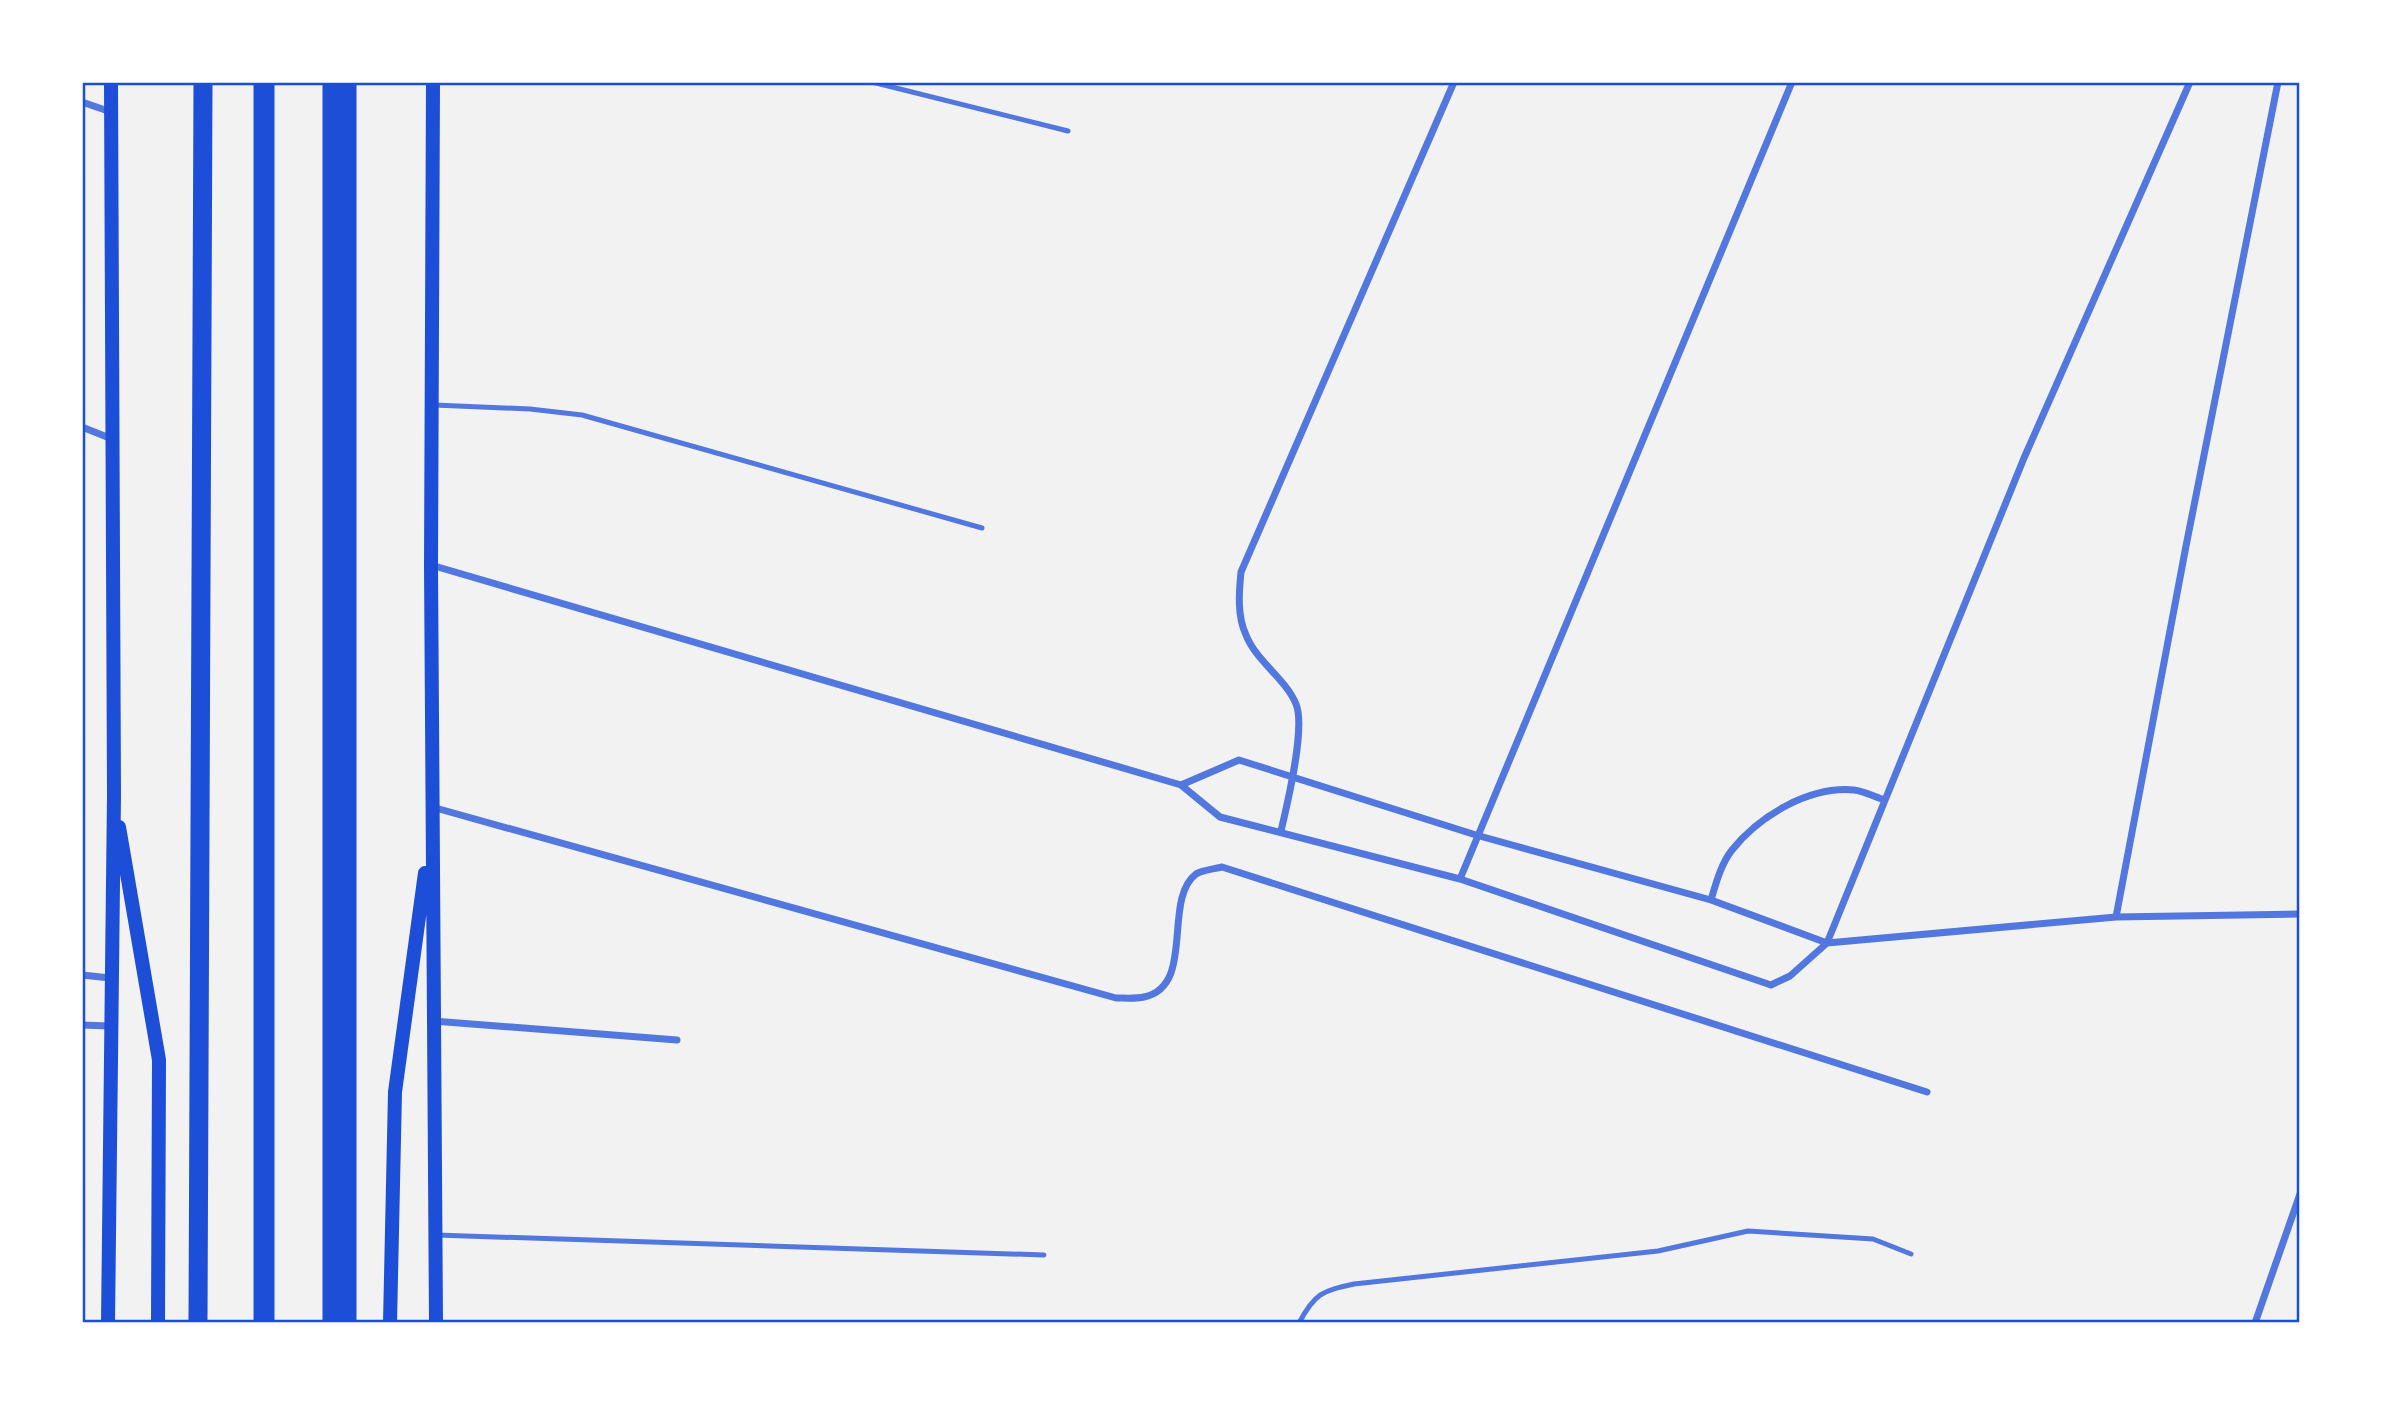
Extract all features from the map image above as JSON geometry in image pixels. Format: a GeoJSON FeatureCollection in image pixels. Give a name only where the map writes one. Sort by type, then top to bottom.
{"type":"FeatureCollection","features":[{"type":"Feature","properties":{"kind":"highway"},"geometry":{"type":"LineString","coordinates":[[198,1323],[203,82]]}},
{"type":"Feature","properties":{"kind":"highway"},"geometry":{"type":"LineString","coordinates":[[264,82],[264,1323]]}},
{"type":"Feature","properties":{"kind":"highway"},"geometry":{"type":"LineString","coordinates":[[332,82],[332,1323]]}},
{"type":"Feature","properties":{"kind":"highway"},"geometry":{"type":"LineString","coordinates":[[346,82],[346,1323]]}},
{"type":"Feature","properties":{"kind":"main road"},"geometry":{"type":"LineString","coordinates":[[108,1323],[114,795],[111,82]]}},
{"type":"Feature","properties":{"kind":"main road"},"geometry":{"type":"LineString","coordinates":[[433,82],[431,565],[436,1323]]}},
{"type":"Feature","properties":{"kind":"main road"},"geometry":{"type":"LineString","coordinates":[[114,795],[159,1060],[158,1323]]}},
{"type":"Feature","properties":{"kind":"main road"},"geometry":{"type":"LineString","coordinates":[[390,1323],[395,1092],[432,824]]}},
{"type":"Feature","properties":{"kind":"street"},"geometry":{"type":"LineString","coordinates":[[1281,831],[1295,776],[1297,706],[1281,680],[1246,636],[1239,601],[1241,572],[1454,82]]}},
{"type":"Feature","properties":{"kind":"street"},"geometry":{"type":"LineString","coordinates":[[1460,880],[1476,835],[1792,82]]}},
{"type":"Feature","properties":{"kind":"street"},"geometry":{"type":"LineString","coordinates":[[431,565],[1181,785],[1220,817],[1460,880],[1771,985],[1790,976],[1827,943],[2024,458],[2190,82]]}},
{"type":"Feature","properties":{"kind":"street"},"geometry":{"type":"LineString","coordinates":[[2116,917],[2186,545],[2278,82]]}},
{"type":"Feature","properties":{"kind":"street"},"geometry":{"type":"LineString","coordinates":[[82,102],[111,112]]}},
{"type":"Feature","properties":{"kind":"street"},"geometry":{"type":"LineString","coordinates":[[82,427],[112,439]]}},
{"type":"Feature","properties":{"kind":"street"},"geometry":{"type":"LineString","coordinates":[[1181,785],[1239,760],[1476,835],[1711,900],[1827,943],[2116,917],[2300,914]]}},
{"type":"Feature","properties":{"kind":"street"},"geometry":{"type":"LineString","coordinates":[[1711,900],[1717,876],[1731,851],[1761,820],[1798,800],[1833,791],[1855,790],[1885,800]]}},
{"type":"Feature","properties":{"kind":"street"},"geometry":{"type":"LineString","coordinates":[[432,807],[1116,998],[1146,997],[1165,985],[1174,961],[1185,887],[1198,873],[1222,867],[1927,1092]]}},
{"type":"Feature","properties":{"kind":"street"},"geometry":{"type":"LineString","coordinates":[[82,975],[110,978]]}},
{"type":"Feature","properties":{"kind":"street"},"geometry":{"type":"LineString","coordinates":[[433,1021],[677,1040]]}},
{"type":"Feature","properties":{"kind":"street"},"geometry":{"type":"LineString","coordinates":[[82,1025],[110,1026]]}},
{"type":"Feature","properties":{"kind":"street"},"geometry":{"type":"LineString","coordinates":[[2255,1323],[2300,1194]]}},
{"type":"Feature","properties":{"kind":"lane"},"geometry":{"type":"LineString","coordinates":[[872,82],[1068,131]]}},
{"type":"Feature","properties":{"kind":"lane"},"geometry":{"type":"LineString","coordinates":[[433,405],[530,409],[582,415],[982,528]]}},
{"type":"Feature","properties":{"kind":"lane"},"geometry":{"type":"LineString","coordinates":[[1299,1323],[1309,1304],[1322,1291],[1354,1283],[1658,1251],[1748,1231],[1873,1238],[1911,1254]]}},
{"type":"Feature","properties":{"kind":"lane"},"geometry":{"type":"LineString","coordinates":[[436,1236],[1044,1255]]}}]}
